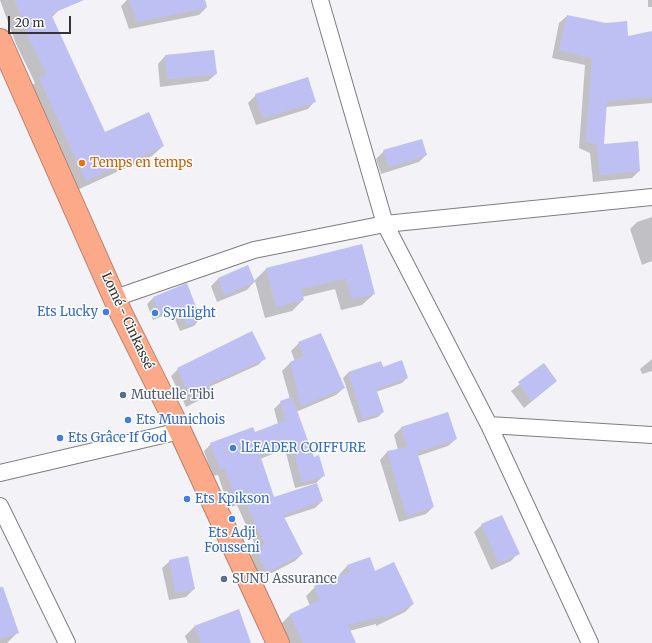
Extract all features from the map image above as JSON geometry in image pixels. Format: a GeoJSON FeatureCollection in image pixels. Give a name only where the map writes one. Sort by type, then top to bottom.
{"type":"FeatureCollection","features":[{"type":"Feature","properties":{"kind":"highway","name":"Lomé - Cinkassé"},"geometry":{"type":"LineString","coordinates":[[0,40],[115,298],[180,431],[278,643]]}},
{"type":"Feature","properties":{"kind":"street"},"geometry":{"type":"LineString","coordinates":[[320,0],[385,224],[489,425],[590,643]]}},
{"type":"Feature","properties":{"kind":"street"},"geometry":{"type":"LineString","coordinates":[[115,298],[254,250],[385,224],[652,197]]}},
{"type":"Feature","properties":{"kind":"street"},"geometry":{"type":"LineString","coordinates":[[489,425],[652,435]]}},
{"type":"Feature","properties":{"kind":"street"},"geometry":{"type":"LineString","coordinates":[[0,473],[180,431]]}},
{"type":"Feature","properties":{"kind":"street"},"geometry":{"type":"LineString","coordinates":[[0,506],[67,643]]}},
{"type":"Feature","properties":{"kind":"building"},"geometry":{"type":"Polygon","coordinates":[[[15,0],[84,0],[51,14],[105,132],[149,112],[164,146],[86,181],[39,78],[47,74],[26,32],[27,31],[15,0]]]}},
{"type":"Feature","properties":{"kind":"building"},"geometry":{"type":"Polygon","coordinates":[[[129,0],[205,0],[206,8],[137,22],[129,0]]]}},
{"type":"Feature","properties":{"kind":"building"},"geometry":{"type":"Polygon","coordinates":[[[567,15],[606,23],[627,21],[628,36],[652,31],[652,97],[607,101],[604,144],[638,141],[640,171],[600,175],[597,145],[586,141],[592,58],[559,50],[567,15]]]}},
{"type":"Feature","properties":{"kind":"building"},"geometry":{"type":"Polygon","coordinates":[[[214,50],[217,74],[168,79],[165,55],[214,50]]]}},
{"type":"Feature","properties":{"kind":"building"},"geometry":{"type":"Polygon","coordinates":[[[308,77],[316,102],[263,118],[255,94],[308,77]]]}},
{"type":"Feature","properties":{"kind":"building"},"geometry":{"type":"Polygon","coordinates":[[[422,139],[427,155],[389,167],[383,150],[422,139]]]}},
{"type":"Feature","properties":{"kind":"building"},"geometry":{"type":"Polygon","coordinates":[[[362,244],[375,294],[352,299],[346,278],[301,289],[304,300],[276,307],[266,268],[362,244]]]}},
{"type":"Feature","properties":{"kind":"building"},"geometry":{"type":"Polygon","coordinates":[[[248,265],[255,282],[225,295],[218,278],[248,265]]]}},
{"type":"Feature","properties":{"kind":"building"},"geometry":{"type":"Polygon","coordinates":[[[187,283],[201,320],[187,325],[179,306],[160,314],[153,297],[187,283]]]}},
{"type":"Feature","properties":{"kind":"building"},"geometry":{"type":"Polygon","coordinates":[[[252,331],[266,359],[208,384],[212,392],[193,401],[177,368],[252,331]]]}},
{"type":"Feature","properties":{"kind":"building"},"geometry":{"type":"Polygon","coordinates":[[[321,333],[345,388],[301,406],[290,362],[304,356],[298,342],[321,333]]]}},
{"type":"Feature","properties":{"kind":"building"},"geometry":{"type":"Polygon","coordinates":[[[402,360],[408,378],[376,389],[384,412],[363,419],[348,372],[381,361],[383,367],[402,360]]]}},
{"type":"Feature","properties":{"kind":"building"},"geometry":{"type":"Polygon","coordinates":[[[544,363],[557,381],[532,401],[518,382],[544,363]]]}},
{"type":"Feature","properties":{"kind":"building"},"geometry":{"type":"Polygon","coordinates":[[[292,397],[314,457],[319,455],[325,476],[302,482],[292,443],[260,455],[274,497],[317,483],[323,501],[283,515],[303,554],[267,572],[255,549],[265,544],[244,499],[236,501],[225,468],[220,470],[210,443],[253,427],[255,432],[286,420],[280,401],[292,397]]]}},
{"type":"Feature","properties":{"kind":"building"},"geometry":{"type":"Polygon","coordinates":[[[448,412],[457,439],[417,452],[434,507],[407,516],[387,451],[407,447],[401,427],[448,412]]]}},
{"type":"Feature","properties":{"kind":"building"},"geometry":{"type":"Polygon","coordinates":[[[502,515],[520,554],[499,563],[481,524],[502,515]]]}},
{"type":"Feature","properties":{"kind":"building"},"geometry":{"type":"Polygon","coordinates":[[[188,556],[195,589],[176,593],[169,560],[188,556]]]}},
{"type":"Feature","properties":{"kind":"building"},"geometry":{"type":"Polygon","coordinates":[[[370,557],[375,571],[394,562],[414,604],[385,618],[384,616],[348,625],[356,643],[303,643],[290,614],[320,600],[314,586],[350,572],[347,565],[370,557]]]}},
{"type":"Feature","properties":{"kind":"building"},"geometry":{"type":"Polygon","coordinates":[[[0,587],[3,587],[19,633],[0,639],[0,587]]]}},
{"type":"Feature","properties":{"kind":"building"},"geometry":{"type":"Polygon","coordinates":[[[239,609],[251,643],[201,643],[194,626],[239,609]]]}},
{"type":"Feature","properties":{"kind":"place","name":"Temps en temps"},"geometry":{"type":"Point","coordinates":[82,163]}},
{"type":"Feature","properties":{"kind":"place","name":"Ets Lucky"},"geometry":{"type":"Point","coordinates":[106,312]}},
{"type":"Feature","properties":{"kind":"place","name":"Synlight"},"geometry":{"type":"Point","coordinates":[155,313]}},
{"type":"Feature","properties":{"kind":"place","name":"Mutuelle Tibi"},"geometry":{"type":"Point","coordinates":[123,395]}},
{"type":"Feature","properties":{"kind":"place","name":"Ets Munichois"},"geometry":{"type":"Point","coordinates":[128,420]}},
{"type":"Feature","properties":{"kind":"place","name":"Ets Grâce If God"},"geometry":{"type":"Point","coordinates":[60,438]}},
{"type":"Feature","properties":{"kind":"place","name":"lLEADER COIFFURE"},"geometry":{"type":"Point","coordinates":[233,448]}},
{"type":"Feature","properties":{"kind":"place","name":"Ets Kpikson"},"geometry":{"type":"Point","coordinates":[187,499]}},
{"type":"Feature","properties":{"kind":"place","name":"Ets Adji Fousseni"},"geometry":{"type":"Point","coordinates":[232,519]}},
{"type":"Feature","properties":{"kind":"place","name":"SUNU Assurance"},"geometry":{"type":"Point","coordinates":[224,579]}}]}
